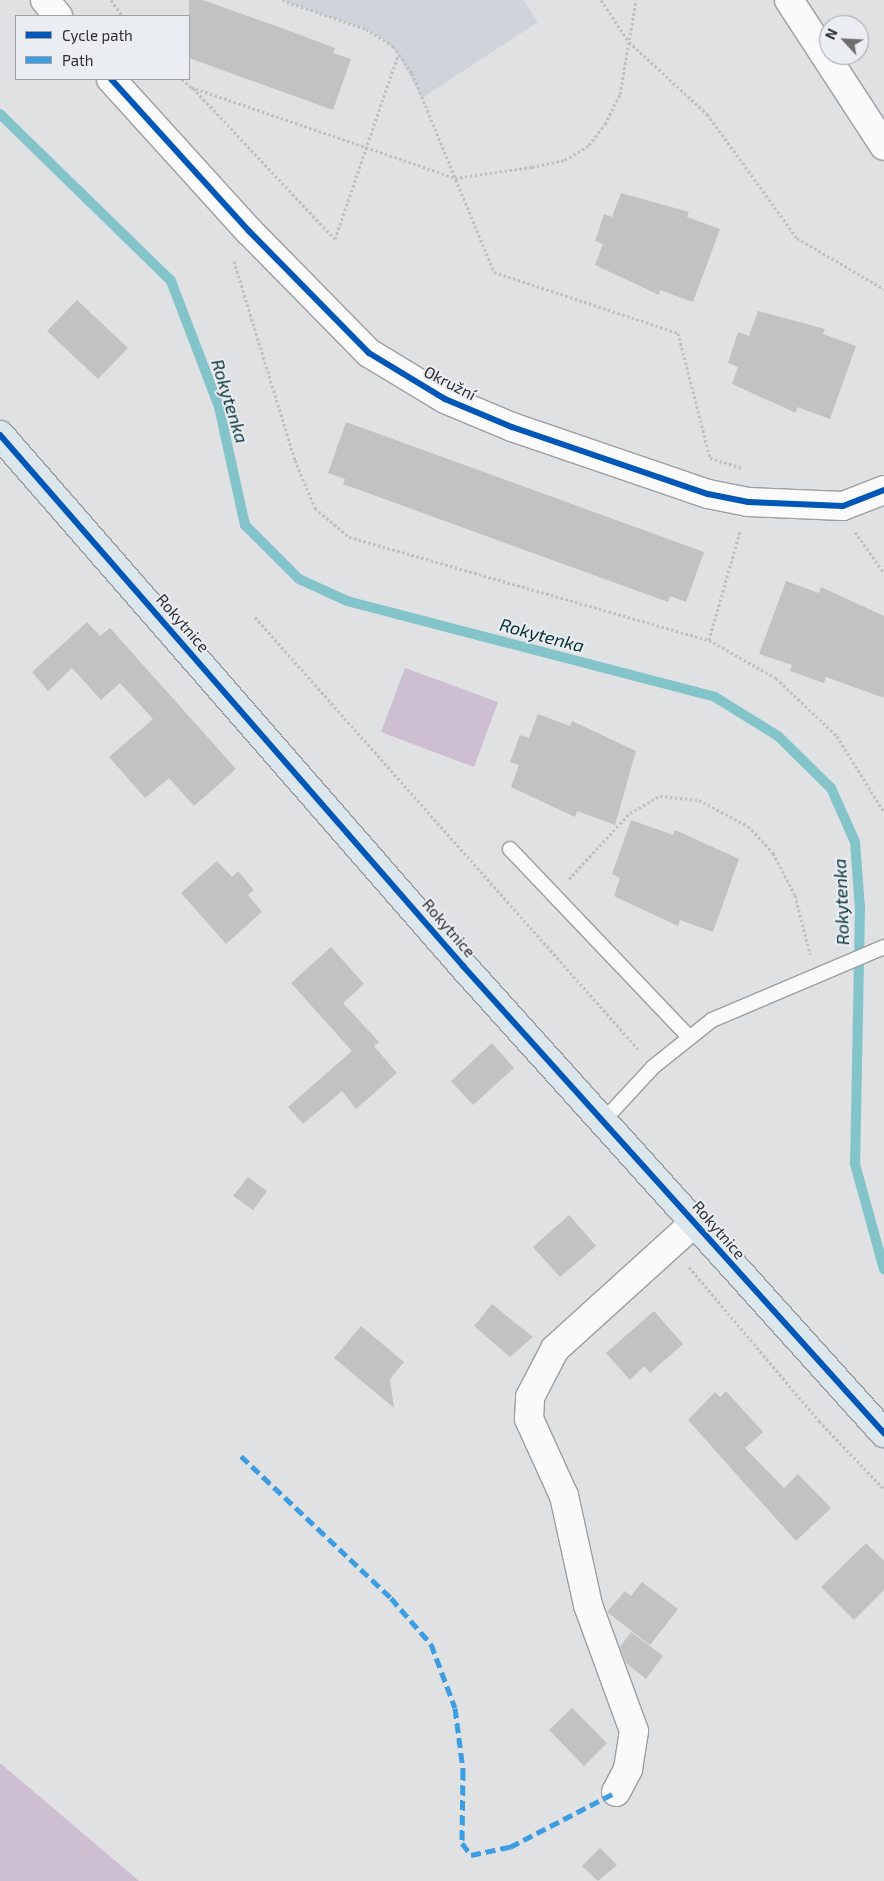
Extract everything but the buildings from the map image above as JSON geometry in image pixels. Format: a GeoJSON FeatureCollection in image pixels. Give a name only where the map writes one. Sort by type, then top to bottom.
{"type":"FeatureCollection","features":[{"type":"Feature","properties":{"kind":"main road","name":"Rokytnice"},"geometry":{"type":"LineString","coordinates":[[0,435],[463,966],[604,1120],[694,1223],[884,1433]]}},
{"type":"Feature","properties":{"kind":"street"},"geometry":{"type":"LineString","coordinates":[[45,0],[57,15]]}},
{"type":"Feature","properties":{"kind":"street"},"geometry":{"type":"LineString","coordinates":[[789,0],[884,146]]}},
{"type":"Feature","properties":{"kind":"street","name":"Okružní"},"geometry":{"type":"LineString","coordinates":[[112,80],[249,231],[369,353],[445,399],[521,430],[708,494],[748,502],[843,506],[884,490]]}},
{"type":"Feature","properties":{"kind":"street"},"geometry":{"type":"LineString","coordinates":[[616,1792],[628,1769],[634,1731],[588,1605],[564,1496],[529,1419],[530,1396],[554,1349],[694,1223]]}},
{"type":"Feature","properties":{"kind":"lane"},"geometry":{"type":"LineString","coordinates":[[510,849],[689,1036]]}},
{"type":"Feature","properties":{"kind":"lane"},"geometry":{"type":"LineString","coordinates":[[604,1120],[654,1067],[689,1036],[712,1020],[820,972],[884,947]]}},
{"type":"Feature","properties":{"kind":"path"},"geometry":{"type":"LineString","coordinates":[[111,0],[121,15]]}},
{"type":"Feature","properties":{"kind":"path"},"geometry":{"type":"LineString","coordinates":[[282,0],[366,29],[399,54],[412,73],[494,272],[678,333],[710,458],[754,471],[748,502],[709,640]]}},
{"type":"Feature","properties":{"kind":"path"},"geometry":{"type":"LineString","coordinates":[[601,0],[629,42],[707,114],[797,238],[884,289]]}},
{"type":"Feature","properties":{"kind":"path"},"geometry":{"type":"LineString","coordinates":[[191,87],[455,178],[564,160],[589,145],[620,94],[636,0]]}},
{"type":"Feature","properties":{"kind":"path"},"geometry":{"type":"LineString","coordinates":[[183,80],[335,239],[399,54]]}},
{"type":"Feature","properties":{"kind":"path"},"geometry":{"type":"LineString","coordinates":[[249,231],[232,256],[295,460],[315,508],[349,537],[709,640],[776,678],[837,736],[884,812]]}},
{"type":"Feature","properties":{"kind":"path"},"geometry":{"type":"LineString","coordinates":[[255,618],[654,1067]]}},
{"type":"Feature","properties":{"kind":"path"},"geometry":{"type":"LineString","coordinates":[[554,895],[630,813],[660,796],[699,800],[748,826],[773,853],[795,895],[820,972]]}},
{"type":"Feature","properties":{"kind":"shaded area"},"geometry":{"type":"Polygon","coordinates":[[[282,0],[523,0],[538,22],[422,98],[393,46],[366,29],[282,0]]]}},
{"type":"Feature","properties":{"kind":"shaded area"},"geometry":{"type":"Polygon","coordinates":[[[405,668],[498,702],[474,767],[381,732],[405,668]]]}},
{"type":"Feature","properties":{"kind":"shaded area"},"geometry":{"type":"Polygon","coordinates":[[[0,1763],[139,1881],[0,1881],[0,1763]]]}},
{"type":"Feature","properties":{"kind":"waterway","name":"Rokytenka"},"geometry":{"type":"LineString","coordinates":[[0,114],[171,281],[219,407],[245,525],[299,579],[347,601],[715,697],[778,736],[831,788],[855,842],[860,908],[855,1164],[884,1269]]}},
{"type":"Feature","properties":{"kind":"marked path"},"geometry":{"type":"LineString","coordinates":[[241,1456],[391,1598],[431,1644],[455,1708],[463,1770],[462,1843],[471,1855],[510,1847],[616,1792]]}},
{"type":"Feature","properties":{"kind":"cycle path"},"geometry":{"type":"LineString","coordinates":[[112,80],[249,231],[369,353],[445,399],[512,427],[708,494],[748,502],[843,506],[884,490]]}},
{"type":"Feature","properties":{"kind":"cycle path"},"geometry":{"type":"LineString","coordinates":[[0,435],[463,966],[884,1433]]}}]}
